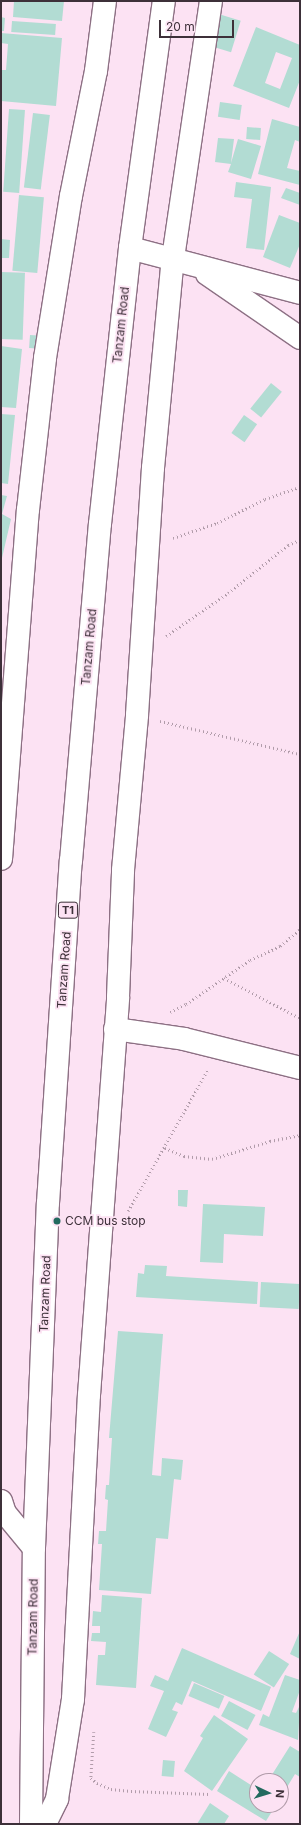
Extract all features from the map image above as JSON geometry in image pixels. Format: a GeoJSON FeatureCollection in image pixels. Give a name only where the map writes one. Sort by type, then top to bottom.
{"type":"FeatureCollection","features":[{"type":"Feature","properties":{"kind":"main road"},"geometry":{"type":"LineString","coordinates":[[1,859],[28,510],[45,358],[71,196],[96,71],[105,1]]}},
{"type":"Feature","properties":{"kind":"main road","name":"Tanzam Road"},"geometry":{"type":"LineString","coordinates":[[31,1824],[34,1548],[48,1203],[70,869],[100,524],[130,248],[164,1]]}},
{"type":"Feature","properties":{"kind":"main road"},"geometry":{"type":"LineString","coordinates":[[45,1824],[57,1799],[74,1686],[88,1395],[115,1029],[123,870],[137,715],[147,545],[173,258],[211,1]]}},
{"type":"Feature","properties":{"kind":"main road"},"geometry":{"type":"LineString","coordinates":[[130,248],[173,258],[300,293]]}},
{"type":"Feature","properties":{"kind":"main road"},"geometry":{"type":"LineString","coordinates":[[194,265],[300,338]]}},
{"type":"Feature","properties":{"kind":"main road"},"geometry":{"type":"LineString","coordinates":[[115,1029],[184,1039],[300,1068]]}},
{"type":"Feature","properties":{"kind":"main road"},"geometry":{"type":"LineString","coordinates":[[1,1501],[5,1513],[34,1548]]}},
{"type":"Feature","properties":{"kind":"path"},"geometry":{"type":"LineString","coordinates":[[147,545],[188,535],[217,523],[247,506],[300,487]]}},
{"type":"Feature","properties":{"kind":"path"},"geometry":{"type":"LineString","coordinates":[[140,656],[228,593],[288,545],[300,540]]}},
{"type":"Feature","properties":{"kind":"path"},"geometry":{"type":"LineString","coordinates":[[137,715],[300,754]]}},
{"type":"Feature","properties":{"kind":"path"},"geometry":{"type":"LineString","coordinates":[[166,1014],[186,1004],[256,956],[280,946],[300,929]]}},
{"type":"Feature","properties":{"kind":"path"},"geometry":{"type":"LineString","coordinates":[[224,978],[300,1018]]}},
{"type":"Feature","properties":{"kind":"path"},"geometry":{"type":"LineString","coordinates":[[126,1215],[165,1148],[220,1047]]}},
{"type":"Feature","properties":{"kind":"path"},"geometry":{"type":"LineString","coordinates":[[165,1148],[184,1156],[212,1159],[270,1141],[300,1135]]}},
{"type":"Feature","properties":{"kind":"path"},"geometry":{"type":"LineString","coordinates":[[94,1725],[91,1773],[92,1778],[97,1783],[111,1788],[131,1791],[209,1794]]}},
{"type":"Feature","properties":{"kind":"building"},"geometry":{"type":"Polygon","coordinates":[[[14,1],[64,1],[62,21],[13,17],[14,1]]]}},
{"type":"Feature","properties":{"kind":"building"},"geometry":{"type":"Polygon","coordinates":[[[212,12],[241,21],[231,52],[202,44],[212,12]]]}},
{"type":"Feature","properties":{"kind":"building"},"geometry":{"type":"Polygon","coordinates":[[[1,17],[5,18],[4,31],[1,31],[1,17]]]}},
{"type":"Feature","properties":{"kind":"building"},"geometry":{"type":"Polygon","coordinates":[[[12,21],[56,24],[55,35],[11,32],[12,21]]]}},
{"type":"Feature","properties":{"kind":"building"},"geometry":{"type":"Polygon","coordinates":[[[256,27],[300,45],[300,80],[289,108],[233,86],[256,27]],[[276,52],[265,83],[280,89],[292,58],[276,52]]]}},
{"type":"Feature","properties":{"kind":"building"},"geometry":{"type":"Polygon","coordinates":[[[1,33],[62,38],[56,106],[1,101],[1,70],[6,70],[8,44],[1,43],[1,33]]]}},
{"type":"Feature","properties":{"kind":"building"},"geometry":{"type":"Polygon","coordinates":[[[220,102],[242,105],[240,120],[218,117],[220,102]]]}},
{"type":"Feature","properties":{"kind":"building"},"geometry":{"type":"Polygon","coordinates":[[[9,109],[25,110],[19,193],[3,192],[9,109]]]}},
{"type":"Feature","properties":{"kind":"building"},"geometry":{"type":"Polygon","coordinates":[[[33,113],[50,115],[41,190],[24,187],[33,113]]]}},
{"type":"Feature","properties":{"kind":"building"},"geometry":{"type":"Polygon","coordinates":[[[272,119],[300,127],[300,142],[295,140],[287,168],[300,171],[300,185],[258,174],[272,119]]]}},
{"type":"Feature","properties":{"kind":"building"},"geometry":{"type":"Polygon","coordinates":[[[247,127],[261,128],[260,140],[246,139],[247,127]]]}},
{"type":"Feature","properties":{"kind":"building"},"geometry":{"type":"Polygon","coordinates":[[[218,138],[234,139],[231,163],[238,139],[261,146],[251,179],[228,172],[231,164],[215,162],[218,138]]]}},
{"type":"Feature","properties":{"kind":"building"},"geometry":{"type":"Polygon","coordinates":[[[236,182],[271,187],[264,250],[246,248],[252,199],[234,197],[236,182]]]}},
{"type":"Feature","properties":{"kind":"building"},"geometry":{"type":"Polygon","coordinates":[[[286,188],[300,193],[300,205],[281,198],[286,188]]]}},
{"type":"Feature","properties":{"kind":"building"},"geometry":{"type":"Polygon","coordinates":[[[19,195],[44,197],[37,273],[12,271],[19,195]]]}},
{"type":"Feature","properties":{"kind":"building"},"geometry":{"type":"Polygon","coordinates":[[[279,215],[300,223],[300,244],[290,268],[263,257],[279,215]]]}},
{"type":"Feature","properties":{"kind":"building"},"geometry":{"type":"Polygon","coordinates":[[[1,239],[10,240],[9,258],[1,258],[1,239]]]}},
{"type":"Feature","properties":{"kind":"building"},"geometry":{"type":"Polygon","coordinates":[[[1,272],[25,273],[23,340],[1,339],[1,272]]]}},
{"type":"Feature","properties":{"kind":"building"},"geometry":{"type":"Polygon","coordinates":[[[30,335],[45,336],[44,349],[29,348],[30,335]]]}},
{"type":"Feature","properties":{"kind":"building"},"geometry":{"type":"Polygon","coordinates":[[[1,346],[22,349],[16,408],[1,407],[1,346]]]}},
{"type":"Feature","properties":{"kind":"building"},"geometry":{"type":"Polygon","coordinates":[[[271,383],[282,392],[261,417],[250,409],[271,383]]]}},
{"type":"Feature","properties":{"kind":"building"},"geometry":{"type":"Polygon","coordinates":[[[1,414],[15,415],[8,484],[1,483],[1,414]]]}},
{"type":"Feature","properties":{"kind":"building"},"geometry":{"type":"Polygon","coordinates":[[[244,415],[257,424],[244,442],[231,433],[244,415]]]}},
{"type":"Feature","properties":{"kind":"building"},"geometry":{"type":"Polygon","coordinates":[[[1,495],[7,496],[2,514],[11,519],[2,558],[1,495]]]}},
{"type":"Feature","properties":{"kind":"building"},"geometry":{"type":"Polygon","coordinates":[[[178,1190],[188,1190],[187,1207],[178,1206],[178,1190]]]}},
{"type":"Feature","properties":{"kind":"building"},"geometry":{"type":"Polygon","coordinates":[[[203,1204],[265,1207],[263,1236],[224,1234],[223,1263],[200,1262],[203,1204]]]}},
{"type":"Feature","properties":{"kind":"building"},"geometry":{"type":"Polygon","coordinates":[[[145,1265],[167,1266],[166,1276],[258,1282],[257,1304],[136,1297],[138,1273],[144,1274],[145,1265]]]}},
{"type":"Feature","properties":{"kind":"building"},"geometry":{"type":"Polygon","coordinates":[[[261,1282],[300,1284],[299,1309],[260,1307],[261,1282]]]}},
{"type":"Feature","properties":{"kind":"building"},"geometry":{"type":"Polygon","coordinates":[[[118,1331],[163,1334],[152,1475],[161,1476],[162,1458],[183,1460],[181,1480],[174,1479],[168,1539],[156,1538],[151,1594],[99,1590],[102,1544],[98,1544],[99,1531],[106,1531],[108,1500],[105,1499],[106,1485],[109,1485],[112,1438],[109,1438],[118,1331]]]}},
{"type":"Feature","properties":{"kind":"building"},"geometry":{"type":"Polygon","coordinates":[[[102,1595],[142,1598],[136,1688],[96,1685],[98,1655],[105,1655],[106,1642],[91,1641],[92,1633],[100,1633],[100,1626],[92,1626],[93,1611],[101,1612],[102,1595]]]}},
{"type":"Feature","properties":{"kind":"building"},"geometry":{"type":"Polygon","coordinates":[[[300,1631],[300,1659],[290,1654],[300,1631]]]}},
{"type":"Feature","properties":{"kind":"building"},"geometry":{"type":"Polygon","coordinates":[[[182,1648],[271,1687],[261,1711],[192,1681],[182,1705],[176,1702],[172,1710],[178,1712],[166,1737],[148,1729],[164,1691],[150,1686],[155,1675],[168,1681],[182,1648]]]}},
{"type":"Feature","properties":{"kind":"building"},"geometry":{"type":"Polygon","coordinates":[[[269,1651],[289,1664],[274,1688],[254,1674],[269,1651]]]}},
{"type":"Feature","properties":{"kind":"building"},"geometry":{"type":"Polygon","coordinates":[[[285,1675],[300,1680],[300,1690],[292,1712],[296,1713],[300,1705],[298,1740],[259,1725],[263,1714],[269,1717],[285,1675]]]}},
{"type":"Feature","properties":{"kind":"building"},"geometry":{"type":"Polygon","coordinates":[[[194,1683],[224,1696],[219,1709],[189,1696],[194,1683]]]}},
{"type":"Feature","properties":{"kind":"building"},"geometry":{"type":"Polygon","coordinates":[[[229,1701],[255,1715],[248,1730],[221,1716],[229,1701]]]}},
{"type":"Feature","properties":{"kind":"building"},"geometry":{"type":"Polygon","coordinates":[[[214,1715],[248,1739],[212,1791],[184,1771],[203,1738],[200,1736],[214,1715]]]}},
{"type":"Feature","properties":{"kind":"building"},"geometry":{"type":"Polygon","coordinates":[[[290,1746],[300,1752],[300,1777],[295,1774],[289,1784],[289,1773],[273,1773],[290,1746]]]}},
{"type":"Feature","properties":{"kind":"building"},"geometry":{"type":"Polygon","coordinates":[[[163,1760],[175,1761],[174,1777],[162,1776],[163,1760]]]}},
{"type":"Feature","properties":{"kind":"building"},"geometry":{"type":"Polygon","coordinates":[[[229,1771],[249,1784],[249,1811],[217,1791],[229,1771]]]}},
{"type":"Feature","properties":{"kind":"building"},"geometry":{"type":"Polygon","coordinates":[[[210,1803],[229,1816],[224,1824],[197,1824],[210,1803]]]}},
{"type":"Feature","properties":{"kind":"building"},"geometry":{"type":"Polygon","coordinates":[[[253,1813],[271,1813],[266,1821],[253,1813]]]}},
{"type":"Feature","properties":{"kind":"place","name":"CCM bus stop"},"geometry":{"type":"Point","coordinates":[57,1221]}}]}
